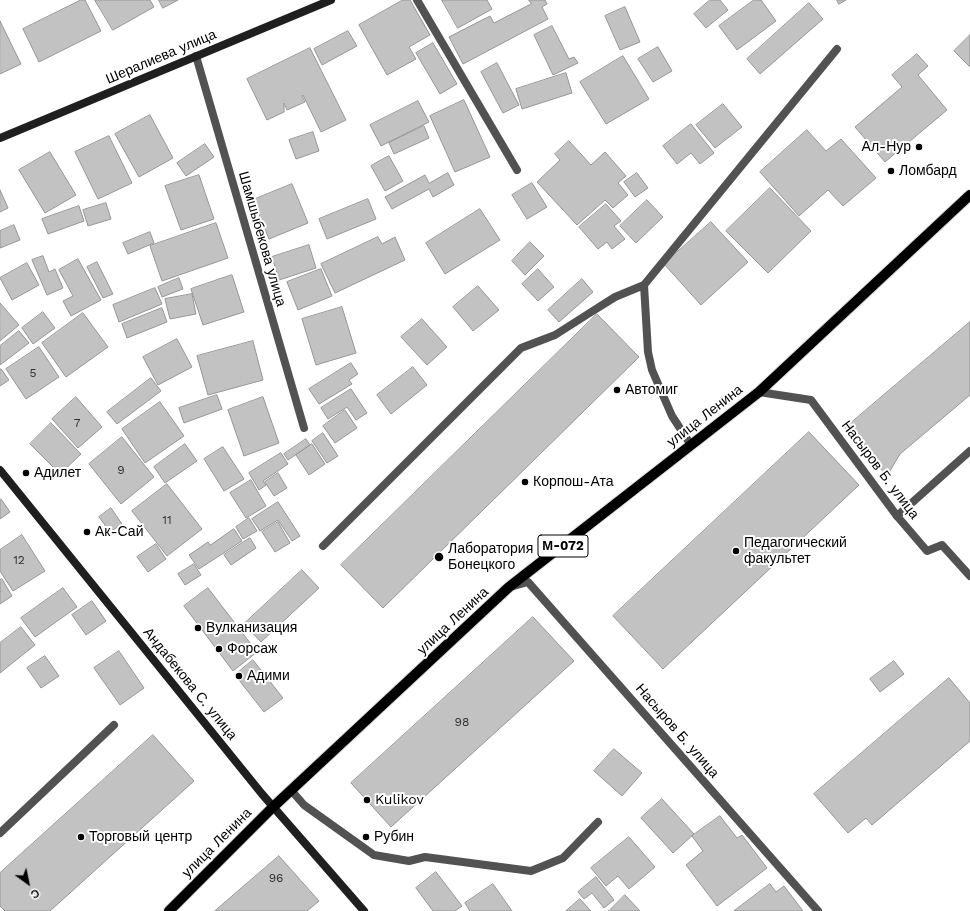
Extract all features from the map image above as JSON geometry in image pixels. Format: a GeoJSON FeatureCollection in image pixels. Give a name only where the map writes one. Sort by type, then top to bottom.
{"type":"FeatureCollection","features":[{"type":"Feature","properties":{"kind":"main road","name":"улица Ленина"},"geometry":{"type":"LineString","coordinates":[[169,911],[273,807],[510,587],[759,392],[970,195]]}},
{"type":"Feature","properties":{"kind":"street","name":"Шералиева улица"},"geometry":{"type":"LineString","coordinates":[[0,138],[331,0]]}},
{"type":"Feature","properties":{"kind":"street"},"geometry":{"type":"LineString","coordinates":[[417,0],[517,170]]}},
{"type":"Feature","properties":{"kind":"street"},"geometry":{"type":"LineString","coordinates":[[323,546],[521,348],[555,335],[615,297],[644,285],[837,49]]}},
{"type":"Feature","properties":{"kind":"street","name":"Шамшыбекова улица"},"geometry":{"type":"LineString","coordinates":[[196,56],[304,428]]}},
{"type":"Feature","properties":{"kind":"street"},"geometry":{"type":"LineString","coordinates":[[644,285],[648,352],[652,370],[672,416],[691,445]]}},
{"type":"Feature","properties":{"kind":"street","name":"Насыров Б. улица"},"geometry":{"type":"LineString","coordinates":[[759,392],[811,400],[897,516],[927,551],[942,545],[970,576]]}},
{"type":"Feature","properties":{"kind":"street"},"geometry":{"type":"LineString","coordinates":[[897,516],[970,451]]}},
{"type":"Feature","properties":{"kind":"street","name":"Андабекова С. улица"},"geometry":{"type":"LineString","coordinates":[[0,470],[273,807],[364,911]]}},
{"type":"Feature","properties":{"kind":"street","name":"Насыров Б. улица"},"geometry":{"type":"LineString","coordinates":[[510,587],[528,582],[818,911]]}},
{"type":"Feature","properties":{"kind":"street"},"geometry":{"type":"LineString","coordinates":[[0,833],[114,725]]}},
{"type":"Feature","properties":{"kind":"street"},"geometry":{"type":"LineString","coordinates":[[291,790],[304,805],[374,856],[409,861],[425,857],[531,871],[563,858],[598,822]]}},
{"type":"Feature","properties":{"kind":"building"},"geometry":{"type":"Polygon","coordinates":[[[81,0],[85,0],[101,31],[39,62],[23,29],[81,0]]]}},
{"type":"Feature","properties":{"kind":"building"},"geometry":{"type":"Polygon","coordinates":[[[95,0],[150,0],[154,7],[113,30],[95,0]]]}},
{"type":"Feature","properties":{"kind":"building"},"geometry":{"type":"Polygon","coordinates":[[[159,0],[178,0],[163,8],[159,0]]]}},
{"type":"Feature","properties":{"kind":"building"},"geometry":{"type":"Polygon","coordinates":[[[403,0],[410,0],[430,35],[409,47],[416,59],[387,75],[359,25],[403,0]]]}},
{"type":"Feature","properties":{"kind":"building"},"geometry":{"type":"Polygon","coordinates":[[[442,0],[487,0],[492,9],[458,28],[442,0]]]}},
{"type":"Feature","properties":{"kind":"building"},"geometry":{"type":"Polygon","coordinates":[[[529,0],[545,0],[547,4],[542,7],[548,19],[463,64],[449,37],[490,16],[494,23],[531,4],[529,0]]]}},
{"type":"Feature","properties":{"kind":"building"},"geometry":{"type":"Polygon","coordinates":[[[710,0],[720,0],[728,10],[706,28],[694,14],[710,0]]]}},
{"type":"Feature","properties":{"kind":"building"},"geometry":{"type":"Polygon","coordinates":[[[754,0],[761,0],[776,21],[737,50],[719,26],[754,0]]]}},
{"type":"Feature","properties":{"kind":"building"},"geometry":{"type":"Polygon","coordinates":[[[837,0],[846,0],[839,4],[837,0]]]}},
{"type":"Feature","properties":{"kind":"building"},"geometry":{"type":"Polygon","coordinates":[[[809,3],[823,19],[760,74],[747,59],[809,3]]]}},
{"type":"Feature","properties":{"kind":"building"},"geometry":{"type":"Polygon","coordinates":[[[625,7],[640,42],[620,50],[605,16],[625,7]]]}},
{"type":"Feature","properties":{"kind":"building"},"geometry":{"type":"Polygon","coordinates":[[[0,21],[21,64],[0,74],[0,21]]]}},
{"type":"Feature","properties":{"kind":"building"},"geometry":{"type":"Polygon","coordinates":[[[552,26],[569,59],[574,57],[578,63],[553,75],[534,35],[552,26]]]}},
{"type":"Feature","properties":{"kind":"building"},"geometry":{"type":"Polygon","coordinates":[[[348,31],[357,46],[322,65],[314,49],[348,31]]]}},
{"type":"Feature","properties":{"kind":"building"},"geometry":{"type":"Polygon","coordinates":[[[970,35],[970,67],[954,51],[970,35]]]}},
{"type":"Feature","properties":{"kind":"building"},"geometry":{"type":"Polygon","coordinates":[[[433,43],[457,84],[440,94],[416,53],[433,43]]]}},
{"type":"Feature","properties":{"kind":"building"},"geometry":{"type":"Polygon","coordinates":[[[658,47],[672,71],[653,82],[638,59],[658,47]]]}},
{"type":"Feature","properties":{"kind":"building"},"geometry":{"type":"Polygon","coordinates":[[[310,48],[346,120],[321,132],[303,95],[302,96],[305,102],[287,110],[284,103],[284,112],[267,120],[247,79],[310,48]]]}},
{"type":"Feature","properties":{"kind":"building"},"geometry":{"type":"Polygon","coordinates":[[[917,54],[928,66],[918,75],[947,110],[885,162],[855,127],[902,87],[892,75],[917,54]]]}},
{"type":"Feature","properties":{"kind":"building"},"geometry":{"type":"Polygon","coordinates":[[[623,56],[649,99],[606,124],[580,82],[623,56]]]}},
{"type":"Feature","properties":{"kind":"building"},"geometry":{"type":"Polygon","coordinates":[[[497,63],[519,105],[503,113],[481,72],[497,63]]]}},
{"type":"Feature","properties":{"kind":"building"},"geometry":{"type":"Polygon","coordinates":[[[566,73],[572,93],[522,109],[516,89],[566,73]]]}},
{"type":"Feature","properties":{"kind":"building"},"geometry":{"type":"Polygon","coordinates":[[[464,100],[490,157],[455,172],[430,116],[464,100]]]}},
{"type":"Feature","properties":{"kind":"building"},"geometry":{"type":"Polygon","coordinates":[[[418,101],[429,122],[381,146],[370,125],[418,101]]]}},
{"type":"Feature","properties":{"kind":"building"},"geometry":{"type":"Polygon","coordinates":[[[723,104],[742,127],[715,148],[696,125],[723,104]]]}},
{"type":"Feature","properties":{"kind":"building"},"geometry":{"type":"Polygon","coordinates":[[[150,115],[173,158],[139,177],[115,134],[150,115]]]}},
{"type":"Feature","properties":{"kind":"building"},"geometry":{"type":"Polygon","coordinates":[[[691,124],[714,153],[700,164],[691,153],[677,164],[663,146],[691,124]]]}},
{"type":"Feature","properties":{"kind":"building"},"geometry":{"type":"Polygon","coordinates":[[[424,126],[429,138],[394,154],[389,143],[424,126]]]}},
{"type":"Feature","properties":{"kind":"building"},"geometry":{"type":"Polygon","coordinates":[[[807,130],[826,151],[841,139],[876,178],[843,206],[828,190],[799,216],[760,172],[807,130]]]}},
{"type":"Feature","properties":{"kind":"building"},"geometry":{"type":"Polygon","coordinates":[[[313,132],[319,151],[296,159],[289,140],[313,132]]]}},
{"type":"Feature","properties":{"kind":"building"},"geometry":{"type":"Polygon","coordinates":[[[109,136],[132,183],[98,199],[75,152],[109,136]]]}},
{"type":"Feature","properties":{"kind":"building"},"geometry":{"type":"Polygon","coordinates":[[[569,141],[591,165],[605,152],[626,176],[618,183],[628,195],[613,208],[605,200],[577,225],[537,182],[560,160],[555,154],[569,141]]]}},
{"type":"Feature","properties":{"kind":"building"},"geometry":{"type":"Polygon","coordinates":[[[205,144],[214,157],[186,176],[177,163],[205,144]]]}},
{"type":"Feature","properties":{"kind":"building"},"geometry":{"type":"Polygon","coordinates":[[[50,152],[76,195],[45,213],[19,170],[50,152]]]}},
{"type":"Feature","properties":{"kind":"building"},"geometry":{"type":"Polygon","coordinates":[[[389,156],[403,181],[385,191],[371,166],[389,156]]]}},
{"type":"Feature","properties":{"kind":"building"},"geometry":{"type":"Polygon","coordinates":[[[448,173],[454,185],[433,197],[429,189],[392,209],[385,197],[425,175],[429,183],[448,173]]]}},
{"type":"Feature","properties":{"kind":"building"},"geometry":{"type":"Polygon","coordinates":[[[637,173],[648,188],[635,197],[624,182],[637,173]]]}},
{"type":"Feature","properties":{"kind":"building"},"geometry":{"type":"Polygon","coordinates":[[[199,175],[214,219],[181,230],[165,186],[199,175]]]}},
{"type":"Feature","properties":{"kind":"building"},"geometry":{"type":"Polygon","coordinates":[[[532,183],[547,207],[527,219],[512,195],[532,183]]]}},
{"type":"Feature","properties":{"kind":"building"},"geometry":{"type":"Polygon","coordinates":[[[292,184],[308,223],[269,239],[253,200],[292,184]]]}},
{"type":"Feature","properties":{"kind":"building"},"geometry":{"type":"Polygon","coordinates":[[[770,188],[811,231],[768,273],[726,231],[770,188]]]}},
{"type":"Feature","properties":{"kind":"building"},"geometry":{"type":"Polygon","coordinates":[[[0,190],[8,208],[0,212],[0,190]]]}},
{"type":"Feature","properties":{"kind":"building"},"geometry":{"type":"Polygon","coordinates":[[[368,199],[376,219],[327,239],[319,219],[368,199]]]}},
{"type":"Feature","properties":{"kind":"building"},"geometry":{"type":"Polygon","coordinates":[[[647,200],[663,217],[636,243],[620,226],[647,200]]]}},
{"type":"Feature","properties":{"kind":"building"},"geometry":{"type":"Polygon","coordinates":[[[106,203],[111,219],[88,226],[83,210],[106,203]]]}},
{"type":"Feature","properties":{"kind":"building"},"geometry":{"type":"Polygon","coordinates":[[[606,204],[621,221],[614,226],[625,239],[612,249],[607,242],[598,249],[579,227],[606,204]]]}},
{"type":"Feature","properties":{"kind":"building"},"geometry":{"type":"Polygon","coordinates":[[[79,206],[84,221],[48,234],[42,219],[79,206]]]}},
{"type":"Feature","properties":{"kind":"building"},"geometry":{"type":"Polygon","coordinates":[[[480,209],[500,240],[445,274],[426,243],[480,209]]]}},
{"type":"Feature","properties":{"kind":"building"},"geometry":{"type":"Polygon","coordinates":[[[711,222],[748,262],[701,305],[664,264],[711,222]]]}},
{"type":"Feature","properties":{"kind":"building"},"geometry":{"type":"Polygon","coordinates":[[[216,223],[228,258],[162,281],[150,246],[216,223]]]}},
{"type":"Feature","properties":{"kind":"building"},"geometry":{"type":"Polygon","coordinates":[[[14,225],[20,240],[0,248],[0,231],[14,225]]]}},
{"type":"Feature","properties":{"kind":"building"},"geometry":{"type":"Polygon","coordinates":[[[150,232],[154,243],[128,254],[123,243],[150,232]]]}},
{"type":"Feature","properties":{"kind":"building"},"geometry":{"type":"Polygon","coordinates":[[[378,237],[382,244],[395,237],[405,260],[335,293],[321,264],[378,237]]]}},
{"type":"Feature","properties":{"kind":"building"},"geometry":{"type":"Polygon","coordinates":[[[530,242],[544,256],[525,275],[512,261],[530,242]]]}},
{"type":"Feature","properties":{"kind":"building"},"geometry":{"type":"Polygon","coordinates":[[[309,245],[316,268],[279,280],[272,257],[309,245]]]}},
{"type":"Feature","properties":{"kind":"building"},"geometry":{"type":"Polygon","coordinates":[[[43,256],[49,272],[55,269],[63,288],[47,295],[32,260],[43,256]]]}},
{"type":"Feature","properties":{"kind":"building"},"geometry":{"type":"Polygon","coordinates":[[[78,259],[101,300],[71,316],[63,301],[73,296],[59,270],[78,259]]]}},
{"type":"Feature","properties":{"kind":"building"},"geometry":{"type":"Polygon","coordinates":[[[97,262],[113,294],[103,298],[87,267],[97,262]]]}},
{"type":"Feature","properties":{"kind":"building"},"geometry":{"type":"Polygon","coordinates":[[[27,263],[39,285],[12,300],[0,278],[27,263]]]}},
{"type":"Feature","properties":{"kind":"building"},"geometry":{"type":"Polygon","coordinates":[[[321,269],[332,296],[298,310],[287,282],[321,269]]]}},
{"type":"Feature","properties":{"kind":"building"},"geometry":{"type":"Polygon","coordinates":[[[538,269],[554,287],[538,301],[522,284],[538,269]]]}},
{"type":"Feature","properties":{"kind":"building"},"geometry":{"type":"Polygon","coordinates":[[[232,275],[244,312],[203,325],[191,289],[232,275]]]}},
{"type":"Feature","properties":{"kind":"building"},"geometry":{"type":"Polygon","coordinates":[[[179,278],[183,289],[162,297],[158,287],[179,278]]]}},
{"type":"Feature","properties":{"kind":"building"},"geometry":{"type":"Polygon","coordinates":[[[582,279],[593,292],[559,322],[548,310],[582,279]]]}},
{"type":"Feature","properties":{"kind":"building"},"geometry":{"type":"Polygon","coordinates":[[[478,286],[499,310],[473,331],[453,307],[478,286]]]}},
{"type":"Feature","properties":{"kind":"building"},"geometry":{"type":"Polygon","coordinates":[[[155,288],[162,304],[119,322],[113,305],[155,288]]]}},
{"type":"Feature","properties":{"kind":"building"},"geometry":{"type":"Polygon","coordinates":[[[192,294],[196,314],[170,319],[165,299],[192,294]]]}},
{"type":"Feature","properties":{"kind":"building"},"geometry":{"type":"Polygon","coordinates":[[[0,303],[19,325],[0,341],[0,303]]]}},
{"type":"Feature","properties":{"kind":"building"},"geometry":{"type":"Polygon","coordinates":[[[342,307],[356,353],[316,365],[302,319],[342,307]]]}},
{"type":"Feature","properties":{"kind":"building"},"geometry":{"type":"Polygon","coordinates":[[[162,308],[167,322],[127,338],[122,324],[162,308]]]}},
{"type":"Feature","properties":{"kind":"building"},"geometry":{"type":"Polygon","coordinates":[[[43,312],[55,328],[33,344],[22,328],[43,312]]]}},
{"type":"Feature","properties":{"kind":"building"},"geometry":{"type":"Polygon","coordinates":[[[83,313],[108,347],[66,377],[42,343],[83,313]]]}},
{"type":"Feature","properties":{"kind":"building"},"geometry":{"type":"Polygon","coordinates":[[[597,314],[639,357],[383,608],[341,565],[597,314]]]}},
{"type":"Feature","properties":{"kind":"building"},"geometry":{"type":"Polygon","coordinates":[[[422,319],[447,347],[427,365],[401,337],[422,319]]]}},
{"type":"Feature","properties":{"kind":"building"},"geometry":{"type":"Polygon","coordinates":[[[970,322],[970,395],[900,454],[887,476],[845,428],[970,322]]]}},
{"type":"Feature","properties":{"kind":"building"},"geometry":{"type":"Polygon","coordinates":[[[19,331],[29,343],[0,365],[0,346],[19,331]]]}},
{"type":"Feature","properties":{"kind":"building"},"geometry":{"type":"Polygon","coordinates":[[[177,339],[192,367],[158,385],[143,357],[177,339]]]}},
{"type":"Feature","properties":{"kind":"building"},"geometry":{"type":"Polygon","coordinates":[[[253,341],[263,380],[208,395],[197,356],[253,341]]]}},
{"type":"Feature","properties":{"kind":"building"},"geometry":{"type":"Polygon","coordinates":[[[39,347],[59,377],[26,399],[6,369],[39,347]]]}},
{"type":"Feature","properties":{"kind":"building"},"geometry":{"type":"Polygon","coordinates":[[[351,363],[358,374],[349,380],[352,384],[319,404],[309,389],[351,363]]]}},
{"type":"Feature","properties":{"kind":"building"},"geometry":{"type":"Polygon","coordinates":[[[413,367],[427,385],[391,414],[377,395],[413,367]]]}},
{"type":"Feature","properties":{"kind":"building"},"geometry":{"type":"Polygon","coordinates":[[[0,369],[9,380],[0,386],[0,369]]]}},
{"type":"Feature","properties":{"kind":"building"},"geometry":{"type":"Polygon","coordinates":[[[151,378],[161,391],[117,424],[107,412],[151,378]]]}},
{"type":"Feature","properties":{"kind":"building"},"geometry":{"type":"Polygon","coordinates":[[[351,389],[367,413],[356,420],[347,407],[328,419],[321,408],[351,389]]]}},
{"type":"Feature","properties":{"kind":"building"},"geometry":{"type":"Polygon","coordinates":[[[217,395],[222,409],[184,423],[179,408],[217,395]]]}},
{"type":"Feature","properties":{"kind":"building"},"geometry":{"type":"Polygon","coordinates":[[[76,397],[102,427],[78,448],[52,419],[76,397]]]}},
{"type":"Feature","properties":{"kind":"building"},"geometry":{"type":"Polygon","coordinates":[[[263,397],[279,443],[244,456],[228,410],[263,397]]]}},
{"type":"Feature","properties":{"kind":"building"},"geometry":{"type":"Polygon","coordinates":[[[160,402],[184,436],[145,463],[122,429],[160,402]]]}},
{"type":"Feature","properties":{"kind":"building"},"geometry":{"type":"Polygon","coordinates":[[[345,410],[357,428],[335,443],[323,426],[345,410]]]}},
{"type":"Feature","properties":{"kind":"building"},"geometry":{"type":"Polygon","coordinates":[[[51,423],[81,454],[60,474],[30,444],[51,423]]]}},
{"type":"Feature","properties":{"kind":"building","name":"Педагогический факультет"},"geometry":{"type":"Polygon","coordinates":[[[809,432],[859,485],[663,669],[613,616],[809,432]]]}},
{"type":"Feature","properties":{"kind":"building"},"geometry":{"type":"Polygon","coordinates":[[[323,433],[338,456],[327,463],[312,441],[323,433]]]}},
{"type":"Feature","properties":{"kind":"building"},"geometry":{"type":"Polygon","coordinates":[[[122,437],[154,477],[121,504],[89,464],[122,437]]]}},
{"type":"Feature","properties":{"kind":"building"},"geometry":{"type":"Polygon","coordinates":[[[306,439],[310,445],[288,460],[284,454],[306,439]]]}},
{"type":"Feature","properties":{"kind":"building"},"geometry":{"type":"Polygon","coordinates":[[[185,444],[197,461],[165,483],[154,467],[185,444]]]}},
{"type":"Feature","properties":{"kind":"building"},"geometry":{"type":"Polygon","coordinates":[[[312,444],[325,464],[309,475],[296,455],[312,444]]]}},
{"type":"Feature","properties":{"kind":"building"},"geometry":{"type":"Polygon","coordinates":[[[223,447],[244,479],[224,491],[204,459],[223,447]]]}},
{"type":"Feature","properties":{"kind":"building"},"geometry":{"type":"Polygon","coordinates":[[[281,453],[288,464],[263,481],[266,485],[259,490],[249,473],[281,453]]]}},
{"type":"Feature","properties":{"kind":"building"},"geometry":{"type":"Polygon","coordinates":[[[278,473],[287,488],[274,496],[265,482],[278,473]]]}},
{"type":"Feature","properties":{"kind":"building"},"geometry":{"type":"Polygon","coordinates":[[[251,480],[266,506],[246,518],[230,493],[251,480]]]}},
{"type":"Feature","properties":{"kind":"building"},"geometry":{"type":"Polygon","coordinates":[[[167,484],[202,529],[167,556],[132,511],[167,484]]]}},
{"type":"Feature","properties":{"kind":"building"},"geometry":{"type":"Polygon","coordinates":[[[1,499],[10,512],[0,519],[0,500],[1,499]]]}},
{"type":"Feature","properties":{"kind":"building"},"geometry":{"type":"Polygon","coordinates":[[[278,502],[300,536],[292,541],[278,520],[260,531],[252,519],[278,502]]]}},
{"type":"Feature","properties":{"kind":"building"},"geometry":{"type":"Polygon","coordinates":[[[111,508],[122,524],[110,532],[99,517],[111,508]]]}},
{"type":"Feature","properties":{"kind":"building"},"geometry":{"type":"Polygon","coordinates":[[[249,518],[257,531],[243,539],[236,527],[249,518]]]}},
{"type":"Feature","properties":{"kind":"building"},"geometry":{"type":"Polygon","coordinates":[[[278,522],[290,543],[275,552],[262,532],[278,522]]]}},
{"type":"Feature","properties":{"kind":"building"},"geometry":{"type":"Polygon","coordinates":[[[234,529],[242,541],[199,569],[189,555],[208,542],[210,545],[234,529]]]}},
{"type":"Feature","properties":{"kind":"building"},"geometry":{"type":"Polygon","coordinates":[[[22,535],[45,571],[13,591],[0,571],[0,550],[22,535]]]}},
{"type":"Feature","properties":{"kind":"building"},"geometry":{"type":"Polygon","coordinates":[[[250,538],[256,548],[231,565],[224,555],[250,538]]]}},
{"type":"Feature","properties":{"kind":"building"},"geometry":{"type":"Polygon","coordinates":[[[156,544],[166,559],[148,572],[137,557],[156,544]]]}},
{"type":"Feature","properties":{"kind":"building"},"geometry":{"type":"Polygon","coordinates":[[[194,564],[201,575],[185,585],[178,574],[194,564]]]}},
{"type":"Feature","properties":{"kind":"building"},"geometry":{"type":"Polygon","coordinates":[[[302,570],[319,588],[261,642],[244,624],[302,570]]]}},
{"type":"Feature","properties":{"kind":"building"},"geometry":{"type":"Polygon","coordinates":[[[2,579],[12,596],[0,604],[0,580],[2,579]]]}},
{"type":"Feature","properties":{"kind":"building"},"geometry":{"type":"Polygon","coordinates":[[[63,588],[77,607],[35,637],[21,618],[63,588]]]}},
{"type":"Feature","properties":{"kind":"building"},"geometry":{"type":"Polygon","coordinates":[[[208,588],[257,652],[233,671],[184,606],[208,588]]]}},
{"type":"Feature","properties":{"kind":"building"},"geometry":{"type":"Polygon","coordinates":[[[92,601],[106,621],[86,635],[72,615],[92,601]]]}},
{"type":"Feature","properties":{"kind":"building"},"geometry":{"type":"Polygon","coordinates":[[[533,617],[574,661],[391,827],[351,783],[533,617]]]}},
{"type":"Feature","properties":{"kind":"building"},"geometry":{"type":"Polygon","coordinates":[[[21,627],[35,645],[0,673],[0,643],[21,627]]]}},
{"type":"Feature","properties":{"kind":"building"},"geometry":{"type":"Polygon","coordinates":[[[119,651],[144,688],[120,705],[94,668],[119,651]]]}},
{"type":"Feature","properties":{"kind":"building"},"geometry":{"type":"Polygon","coordinates":[[[45,656],[59,676],[41,688],[27,668],[45,656]]]}},
{"type":"Feature","properties":{"kind":"building"},"geometry":{"type":"Polygon","coordinates":[[[253,660],[283,698],[264,712],[235,675],[253,660]]]}},
{"type":"Feature","properties":{"kind":"building"},"geometry":{"type":"Polygon","coordinates":[[[894,661],[904,674],[880,692],[870,679],[894,661]]]}},
{"type":"Feature","properties":{"kind":"building"},"geometry":{"type":"Polygon","coordinates":[[[949,678],[970,703],[970,741],[872,825],[866,818],[848,833],[814,794],[949,678]]]}},
{"type":"Feature","properties":{"kind":"building"},"geometry":{"type":"Polygon","coordinates":[[[153,735],[194,781],[50,911],[5,911],[0,906],[0,873],[153,735]]]}},
{"type":"Feature","properties":{"kind":"building"},"geometry":{"type":"Polygon","coordinates":[[[614,749],[642,773],[622,796],[594,771],[614,749]]]}},
{"type":"Feature","properties":{"kind":"building"},"geometry":{"type":"Polygon","coordinates":[[[662,799],[694,834],[673,853],[641,818],[662,799]]]}},
{"type":"Feature","properties":{"kind":"building"},"geometry":{"type":"Polygon","coordinates":[[[720,816],[737,838],[742,835],[767,868],[717,906],[686,865],[703,851],[692,836],[720,816]]]}},
{"type":"Feature","properties":{"kind":"building"},"geometry":{"type":"Polygon","coordinates":[[[629,837],[655,867],[629,889],[618,876],[606,886],[591,868],[629,837]]]}},
{"type":"Feature","properties":{"kind":"building"},"geometry":{"type":"Polygon","coordinates":[[[279,856],[319,901],[307,911],[215,911],[279,856]]]}},
{"type":"Feature","properties":{"kind":"building"},"geometry":{"type":"Polygon","coordinates":[[[436,872],[462,906],[455,911],[433,911],[416,888],[436,872]]]}},
{"type":"Feature","properties":{"kind":"building"},"geometry":{"type":"Polygon","coordinates":[[[596,877],[614,900],[604,908],[592,893],[584,899],[578,892],[596,877]]]}},
{"type":"Feature","properties":{"kind":"building"},"geometry":{"type":"Polygon","coordinates":[[[493,884],[512,911],[470,911],[465,903],[493,884]]]}},
{"type":"Feature","properties":{"kind":"building"},"geometry":{"type":"Polygon","coordinates":[[[770,884],[776,892],[784,886],[803,911],[734,911],[770,884]]]}},
{"type":"Feature","properties":{"kind":"building"},"geometry":{"type":"Polygon","coordinates":[[[625,895],[640,911],[609,911],[625,895]]]}},
{"type":"Feature","properties":{"kind":"building"},"geometry":{"type":"Polygon","coordinates":[[[580,899],[591,911],[566,911],[580,899]]]}},
{"type":"Feature","properties":{"kind":"place","name":"Ал-Нур"},"geometry":{"type":"Point","coordinates":[919,147]}},
{"type":"Feature","properties":{"kind":"place","name":"Ломбард"},"geometry":{"type":"Point","coordinates":[891,171]}},
{"type":"Feature","properties":{"kind":"place","name":"Автомиг"},"geometry":{"type":"Point","coordinates":[617,390]}},
{"type":"Feature","properties":{"kind":"place","name":"Адилет"},"geometry":{"type":"Point","coordinates":[26,473]}},
{"type":"Feature","properties":{"kind":"place","name":"Корпош-Ата"},"geometry":{"type":"Point","coordinates":[525,482]}},
{"type":"Feature","properties":{"kind":"place","name":"Ак-Сай"},"geometry":{"type":"Point","coordinates":[87,532]}},
{"type":"Feature","properties":{"kind":"place","name":"Педагогический факультет"},"geometry":{"type":"Point","coordinates":[736,551]}},
{"type":"Feature","properties":{"kind":"place","name":"Лаборатория Бонецкого"},"geometry":{"type":"Point","coordinates":[439,557]}},
{"type":"Feature","properties":{"kind":"place","name":"Вулканизация"},"geometry":{"type":"Point","coordinates":[198,628]}},
{"type":"Feature","properties":{"kind":"place","name":"Форсаж"},"geometry":{"type":"Point","coordinates":[219,649]}},
{"type":"Feature","properties":{"kind":"place","name":"Адими"},"geometry":{"type":"Point","coordinates":[239,676]}},
{"type":"Feature","properties":{"kind":"place","name":"Kulikov"},"geometry":{"type":"Point","coordinates":[367,800]}},
{"type":"Feature","properties":{"kind":"place","name":"Торговый центр"},"geometry":{"type":"Point","coordinates":[81,837]}},
{"type":"Feature","properties":{"kind":"place","name":"Рубин"},"geometry":{"type":"Point","coordinates":[366,837]}}]}
